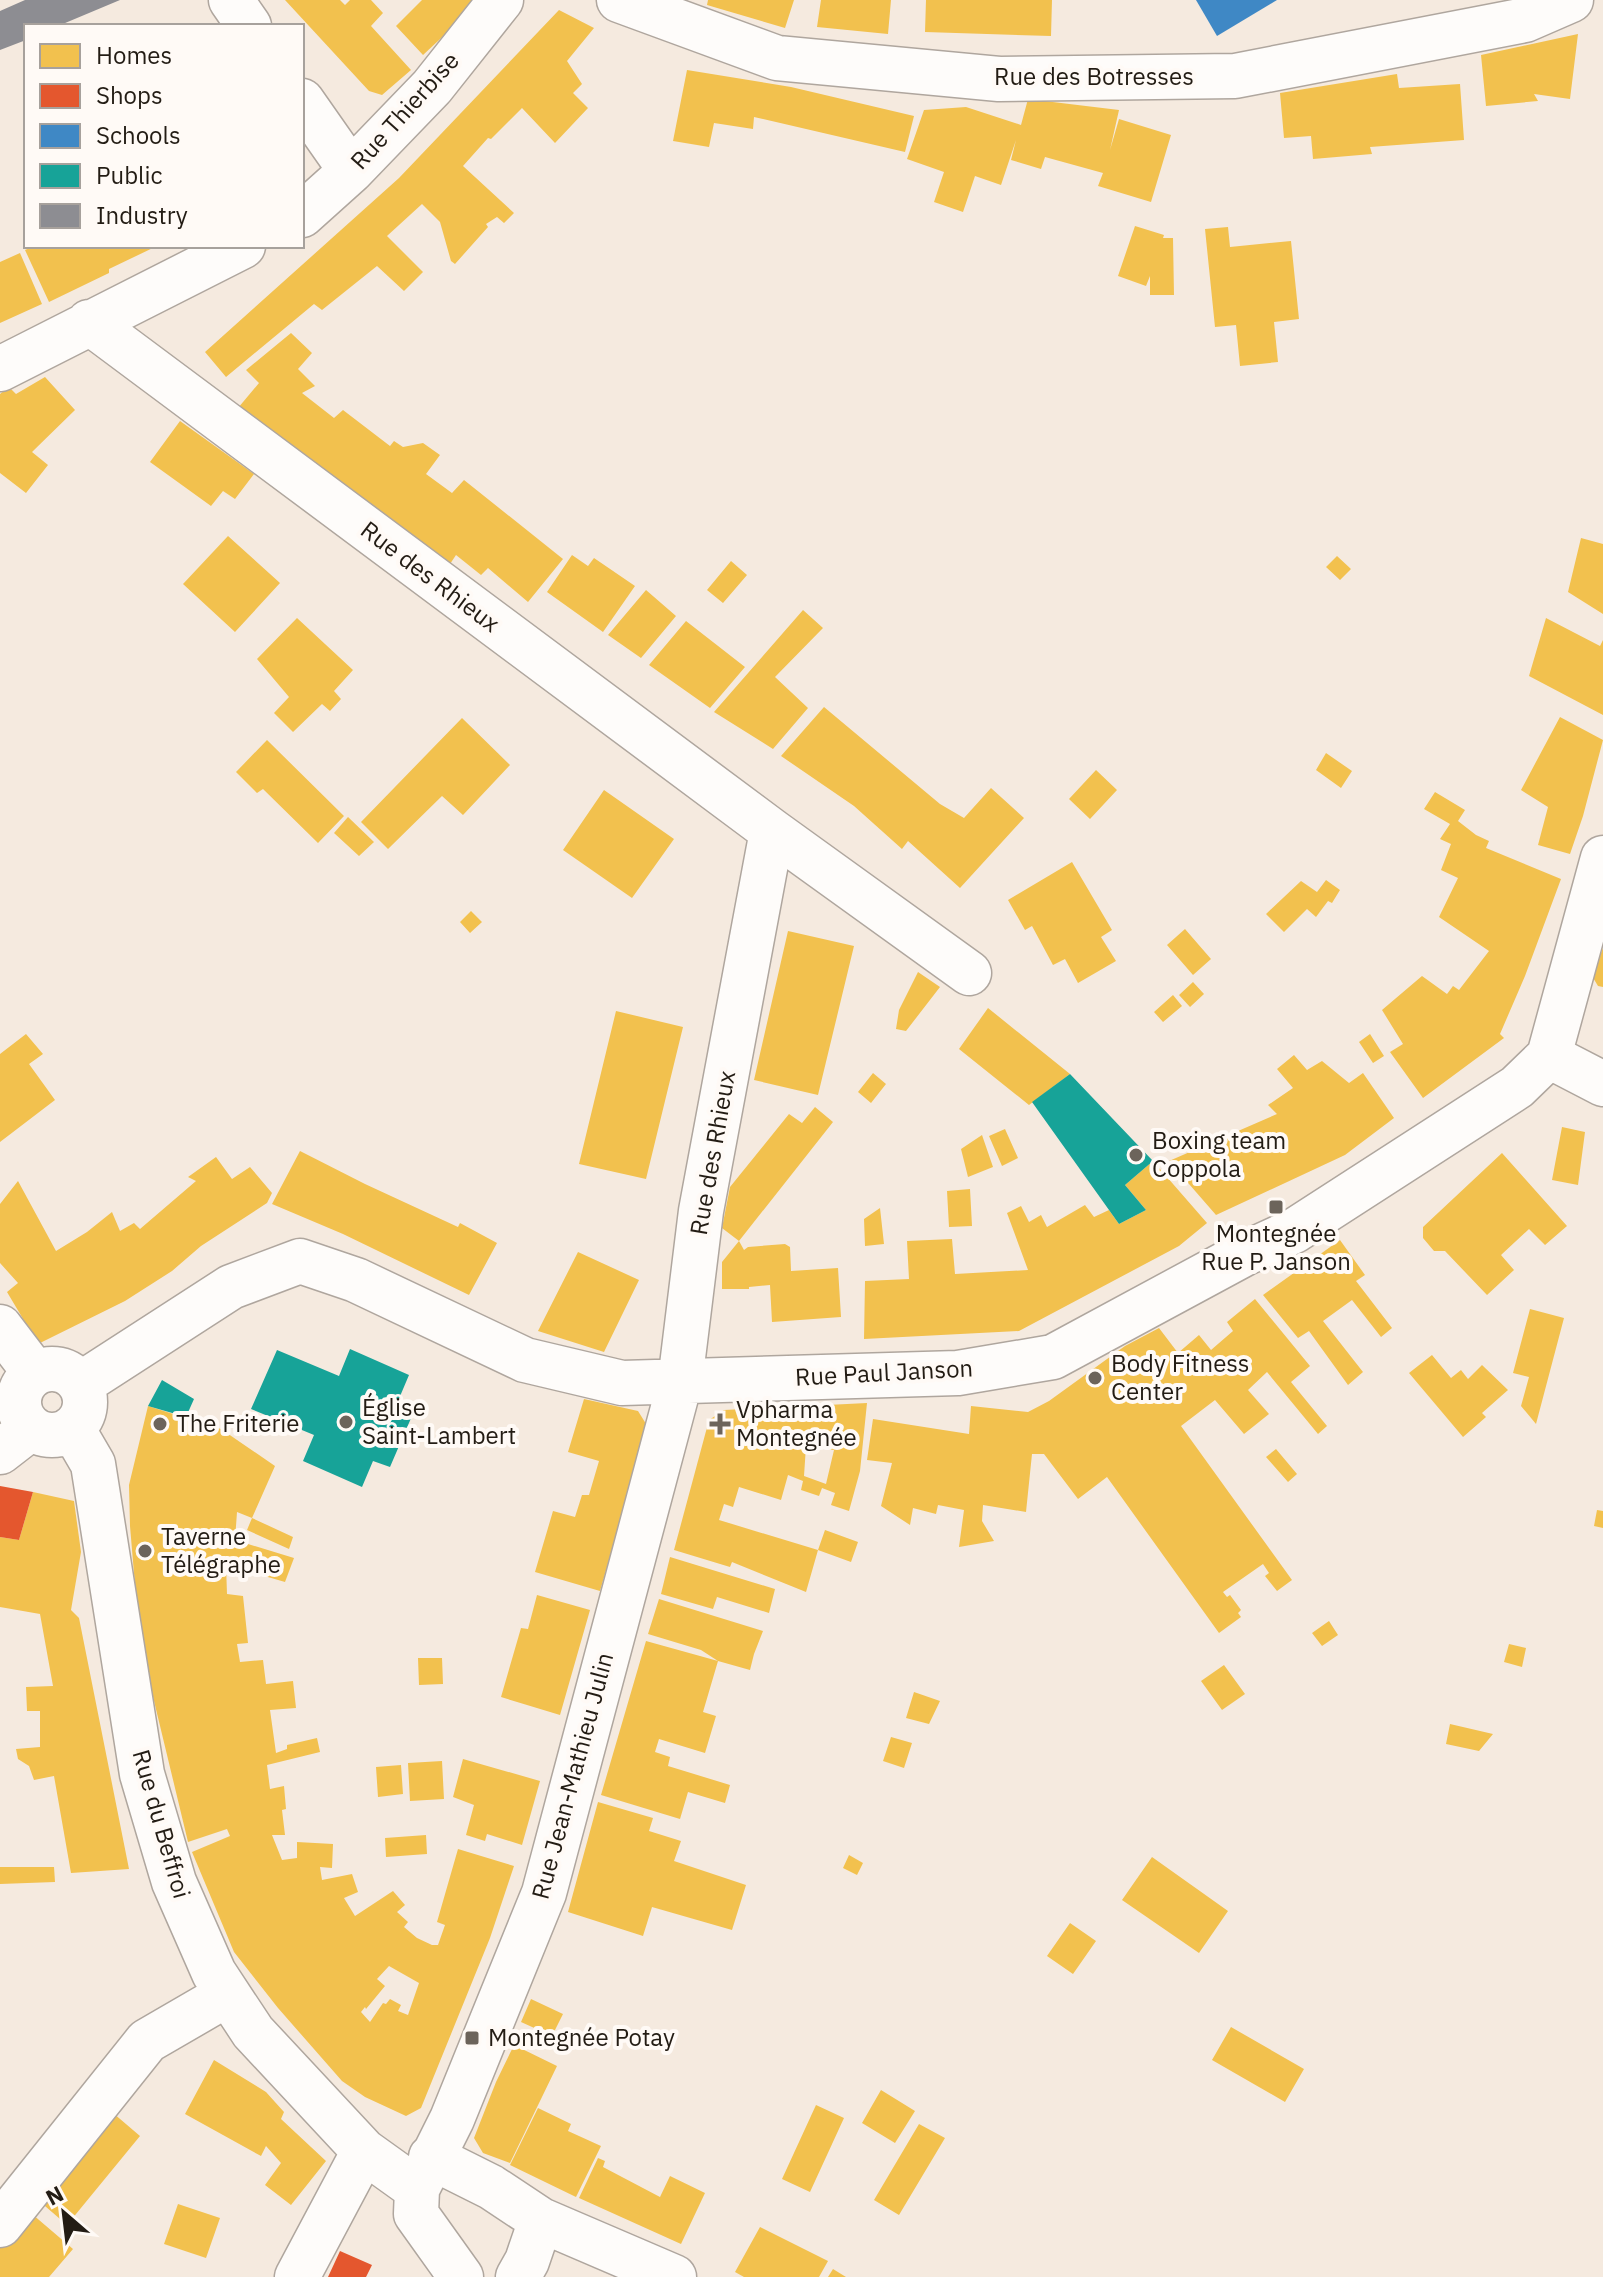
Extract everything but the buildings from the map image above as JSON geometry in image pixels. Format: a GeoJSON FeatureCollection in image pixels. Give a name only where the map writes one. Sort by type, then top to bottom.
{"type":"FeatureCollection","features":[{"type":"Feature","properties":{"kind":"street"},"geometry":{"type":"LineString","coordinates":[[231,0],[248,24]]}},
{"type":"Feature","properties":{"kind":"street","name":"Rue Thierbise"},"geometry":{"type":"LineString","coordinates":[[304,213],[351,171],[432,87],[501,0]]}},
{"type":"Feature","properties":{"kind":"street","name":"Rue des Botresses"},"geometry":{"type":"LineString","coordinates":[[619,0],[777,58],[999,79],[1235,76],[1525,20],[1571,0]]}},
{"type":"Feature","properties":{"kind":"street"},"geometry":{"type":"LineString","coordinates":[[304,104],[351,171]]}},
{"type":"Feature","properties":{"kind":"street"},"geometry":{"type":"LineString","coordinates":[[0,369],[239,248]]}},
{"type":"Feature","properties":{"kind":"street","name":"Rue des Rhieux"},"geometry":{"type":"LineString","coordinates":[[89,322],[772,831],[969,973]]}},
{"type":"Feature","properties":{"kind":"street","name":"Rue des Rhieux"},"geometry":{"type":"LineString","coordinates":[[680,1382],[701,1211],[772,831]]}},
{"type":"Feature","properties":{"kind":"street"},"geometry":{"type":"LineString","coordinates":[[1603,858],[1549,1056],[1603,1084]]}},
{"type":"Feature","properties":{"kind":"street","name":"Rue Paul Janson"},"geometry":{"type":"LineString","coordinates":[[81,1384],[231,1287],[300,1261],[356,1280],[525,1360],[622,1383],[958,1373],[1053,1357],[1244,1254],[1294,1231],[1517,1087],[1549,1056]]}},
{"type":"Feature","properties":{"kind":"street"},"geometry":{"type":"LineString","coordinates":[[0,1327],[35,1373]]}},
{"type":"Feature","properties":{"kind":"street"},"geometry":{"type":"LineString","coordinates":[[54,1368],[73,1375],[81,1384],[86,1401],[78,1424],[34,1436],[19,1409],[19,1396],[26,1381],[35,1373],[54,1368]]}},
{"type":"Feature","properties":{"kind":"street","name":"Rue Jean-Mathieu Julin"},"geometry":{"type":"LineString","coordinates":[[421,2187],[544,1893],[680,1382]]}},
{"type":"Feature","properties":{"kind":"street","name":"Rue du Beffroi"},"geometry":{"type":"LineString","coordinates":[[34,1436],[93,1464],[142,1774],[174,1882],[214,1973],[253,2032],[364,2151],[421,2187],[491,2187],[541,2220],[674,2277]]}},
{"type":"Feature","properties":{"kind":"street"},"geometry":{"type":"LineString","coordinates":[[0,2225],[147,2041],[228,1994]]}},
{"type":"Feature","properties":{"kind":"street"},"geometry":{"type":"LineString","coordinates":[[297,2277],[364,2151]]}},
{"type":"Feature","properties":{"kind":"street","name":"Rue du Beffroi"},"geometry":{"type":"LineString","coordinates":[[421,2187],[461,2277]]}},
{"type":"Feature","properties":{"kind":"street"},"geometry":{"type":"LineString","coordinates":[[518,2277],[541,2220]]}},
{"type":"Feature","properties":{"kind":"place","name":"Boxing team Coppola"},"geometry":{"type":"Point","coordinates":[1136,1155]}},
{"type":"Feature","properties":{"kind":"place","name":"Montegnée Rue P. Janson"},"geometry":{"type":"Point","coordinates":[1276,1207]}},
{"type":"Feature","properties":{"kind":"place","name":"Body Fitness Center"},"geometry":{"type":"Point","coordinates":[1095,1378]}},
{"type":"Feature","properties":{"kind":"place","name":"Église Saint-Lambert"},"geometry":{"type":"Point","coordinates":[346,1422]}},
{"type":"Feature","properties":{"kind":"place","name":"The Friterie"},"geometry":{"type":"Point","coordinates":[160,1424]}},
{"type":"Feature","properties":{"kind":"place","name":"Vpharma Montegnée"},"geometry":{"type":"Point","coordinates":[720,1424]}},
{"type":"Feature","properties":{"kind":"place","name":"Taverne Télégraphe"},"geometry":{"type":"Point","coordinates":[145,1551]}},
{"type":"Feature","properties":{"kind":"place","name":"Montegnée Potay"},"geometry":{"type":"Point","coordinates":[472,2038]}}]}
